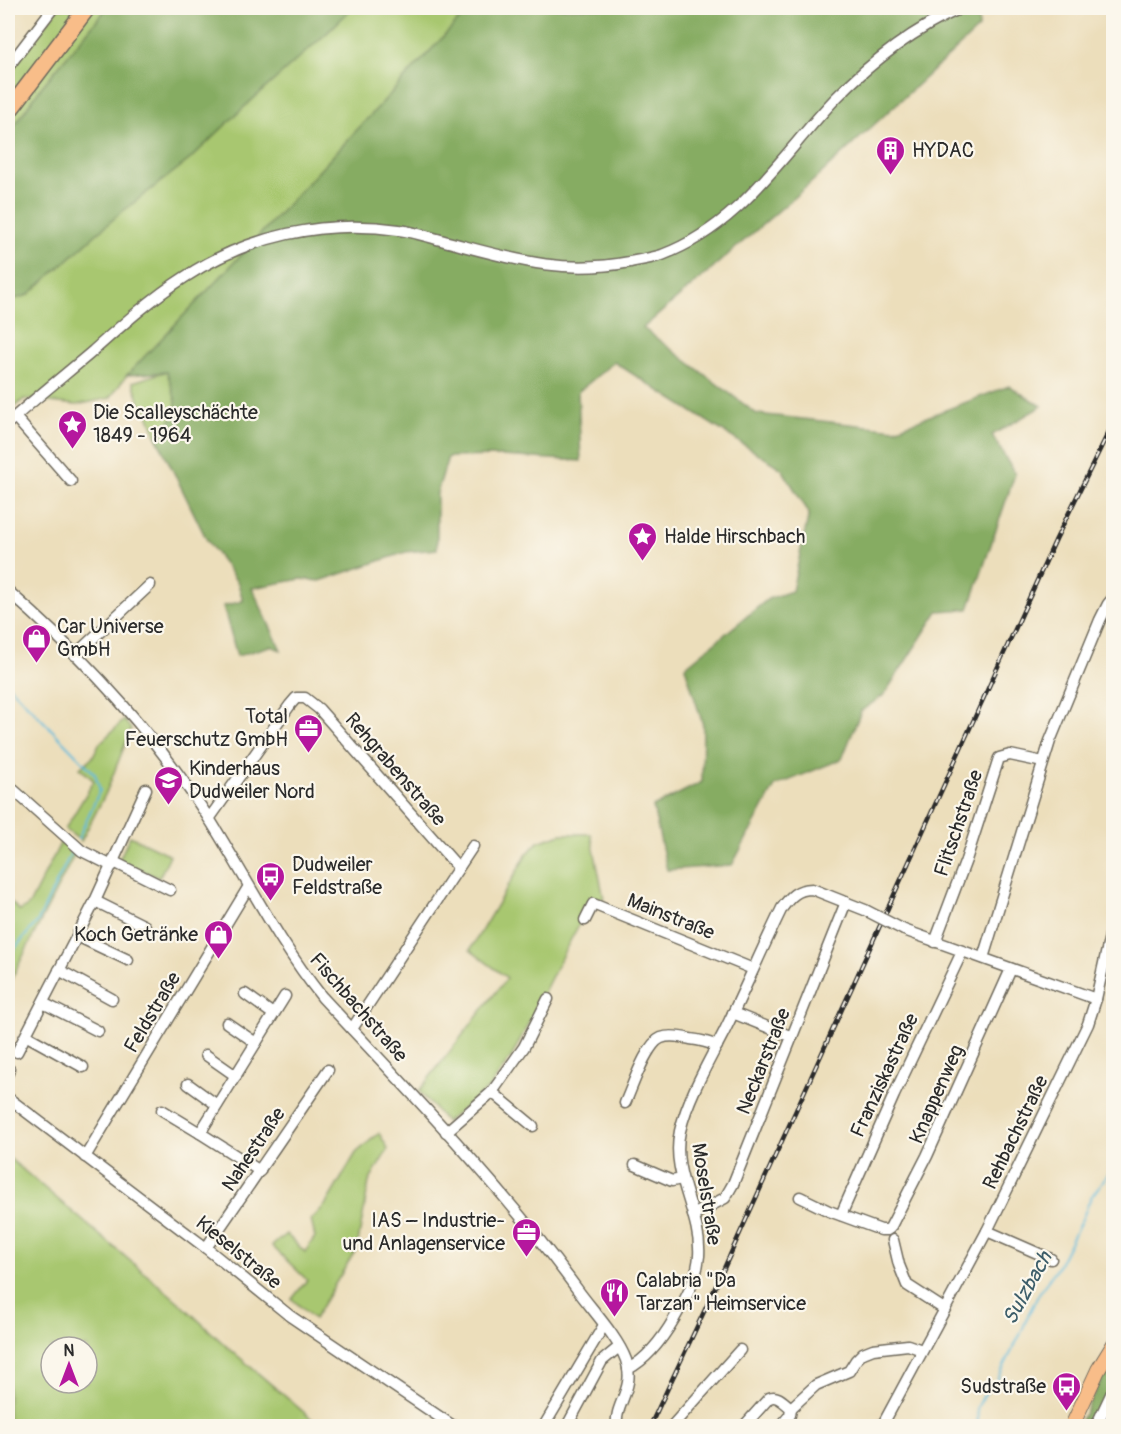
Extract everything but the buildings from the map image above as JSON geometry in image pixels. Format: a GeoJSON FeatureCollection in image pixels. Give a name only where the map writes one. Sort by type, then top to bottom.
{"type":"FeatureCollection","features":[{"type":"Feature","properties":{"kind":"highway"},"geometry":{"type":"LineString","coordinates":[[8,95],[74,8]]}},
{"type":"Feature","properties":{"kind":"highway"},"geometry":{"type":"LineString","coordinates":[[8,112],[87,8]]}},
{"type":"Feature","properties":{"kind":"main road"},"geometry":{"type":"LineString","coordinates":[[1072,1426],[1113,1344]]}},
{"type":"Feature","properties":{"kind":"street"},"geometry":{"type":"LineString","coordinates":[[8,67],[53,8]]}},
{"type":"Feature","properties":{"kind":"street"},"geometry":{"type":"LineString","coordinates":[[71,481],[11,420],[185,276],[224,255],[264,238],[300,231],[334,228],[399,230],[535,264],[584,268],[660,256],[712,229],[750,197],[835,99],[869,67],[922,27],[962,8]]}},
{"type":"Feature","properties":{"kind":"street"},"geometry":{"type":"LineString","coordinates":[[75,655],[150,585]]}},
{"type":"Feature","properties":{"kind":"street","name":"Fischbachstraße"},"geometry":{"type":"LineString","coordinates":[[8,591],[75,655],[135,720],[168,761],[209,819],[302,971],[527,1223],[604,1325],[619,1347],[628,1369]]}},
{"type":"Feature","properties":{"kind":"street"},"geometry":{"type":"LineString","coordinates":[[983,958],[1057,720],[1113,597]]}},
{"type":"Feature","properties":{"kind":"street","name":"Rehgrabenstraße"},"geometry":{"type":"LineString","coordinates":[[209,819],[290,705],[296,698],[305,698],[319,709],[458,866]]}},
{"type":"Feature","properties":{"kind":"street","name":"Flitschstraße"},"geometry":{"type":"LineString","coordinates":[[935,942],[966,860],[999,758],[1010,755],[1043,762]]}},
{"type":"Feature","properties":{"kind":"street"},"geometry":{"type":"LineString","coordinates":[[8,785],[82,851],[170,890]]}},
{"type":"Feature","properties":{"kind":"street"},"geometry":{"type":"LineString","coordinates":[[17,1052],[95,901],[146,789]]}},
{"type":"Feature","properties":{"kind":"street"},"geometry":{"type":"LineString","coordinates":[[352,1029],[473,846]]}},
{"type":"Feature","properties":{"kind":"street","name":"Feldstraße"},"geometry":{"type":"LineString","coordinates":[[85,1156],[249,885]]}},
{"type":"Feature","properties":{"kind":"street","name":"Moselstraße"},"geometry":{"type":"LineString","coordinates":[[628,1369],[642,1360],[670,1325],[691,1287],[699,1257],[697,1232],[682,1179],[679,1149],[679,1134],[692,1098],[782,908],[795,893],[804,890],[812,890],[846,902]]}},
{"type":"Feature","properties":{"kind":"street"},"geometry":{"type":"LineString","coordinates":[[95,901],[145,926]]}},
{"type":"Feature","properties":{"kind":"street"},"geometry":{"type":"LineString","coordinates":[[846,902],[904,930],[1096,999]]}},
{"type":"Feature","properties":{"kind":"street","name":"Neckarstraße"},"geometry":{"type":"LineString","coordinates":[[693,1215],[725,1198],[733,1184],[846,902]]}},
{"type":"Feature","properties":{"kind":"street","name":"Mainstraße"},"geometry":{"type":"LineString","coordinates":[[585,920],[593,904],[753,969]]}},
{"type":"Feature","properties":{"kind":"street","name":"Rehbachstraße"},"geometry":{"type":"LineString","coordinates":[[882,1426],[987,1231],[1088,1024],[1096,999],[1113,918]]}},
{"type":"Feature","properties":{"kind":"street"},"geometry":{"type":"LineString","coordinates":[[77,936],[128,960]]}},
{"type":"Feature","properties":{"kind":"street","name":"Franziskastraße"},"geometry":{"type":"LineString","coordinates":[[841,1215],[894,1095],[962,952]]}},
{"type":"Feature","properties":{"kind":"street","name":"Knappenweg"},"geometry":{"type":"LineString","coordinates":[[890,1235],[1011,969]]}},
{"type":"Feature","properties":{"kind":"street"},"geometry":{"type":"LineString","coordinates":[[59,970],[112,999]]}},
{"type":"Feature","properties":{"kind":"street"},"geometry":{"type":"LineString","coordinates":[[245,994],[273,1014]]}},
{"type":"Feature","properties":{"kind":"street"},"geometry":{"type":"LineString","coordinates":[[200,1133],[285,996]]}},
{"type":"Feature","properties":{"kind":"street"},"geometry":{"type":"LineString","coordinates":[[446,1132],[492,1092],[524,1047],[548,999]]}},
{"type":"Feature","properties":{"kind":"street"},"geometry":{"type":"LineString","coordinates":[[43,1003],[98,1031]]}},
{"type":"Feature","properties":{"kind":"street"},"geometry":{"type":"LineString","coordinates":[[733,1013],[792,1037]]}},
{"type":"Feature","properties":{"kind":"street"},"geometry":{"type":"LineString","coordinates":[[227,1023],[256,1043]]}},
{"type":"Feature","properties":{"kind":"street"},"geometry":{"type":"LineString","coordinates":[[27,1036],[83,1067]]}},
{"type":"Feature","properties":{"kind":"street"},"geometry":{"type":"LineString","coordinates":[[625,1103],[644,1060],[653,1045],[661,1038],[682,1037],[709,1042],[717,1046]]}},
{"type":"Feature","properties":{"kind":"street"},"geometry":{"type":"LineString","coordinates":[[206,1055],[236,1076]]}},
{"type":"Feature","properties":{"kind":"street","name":"Nahestraße"},"geometry":{"type":"LineString","coordinates":[[206,1248],[328,1070]]}},
{"type":"Feature","properties":{"kind":"street"},"geometry":{"type":"LineString","coordinates":[[188,1083],[218,1105]]}},
{"type":"Feature","properties":{"kind":"street"},"geometry":{"type":"LineString","coordinates":[[492,1092],[533,1126]]}},
{"type":"Feature","properties":{"kind":"street","name":"Kieselstraße"},"geometry":{"type":"LineString","coordinates":[[8,1098],[206,1248],[290,1316],[453,1426]]}},
{"type":"Feature","properties":{"kind":"street"},"geometry":{"type":"LineString","coordinates":[[162,1110],[260,1171]]}},
{"type":"Feature","properties":{"kind":"street"},"geometry":{"type":"LineString","coordinates":[[635,1165],[672,1181],[682,1179]]}},
{"type":"Feature","properties":{"kind":"street"},"geometry":{"type":"LineString","coordinates":[[800,1197],[890,1235],[898,1265],[907,1284],[944,1309]]}},
{"type":"Feature","properties":{"kind":"street"},"geometry":{"type":"LineString","coordinates":[[987,1231],[1051,1259]]}},
{"type":"Feature","properties":{"kind":"street"},"geometry":{"type":"LineString","coordinates":[[544,1426],[604,1325]]}},
{"type":"Feature","properties":{"kind":"street"},"geometry":{"type":"LineString","coordinates":[[781,1426],[790,1415],[791,1408],[816,1385],[849,1371],[863,1353],[873,1349],[908,1345],[922,1350]]}},
{"type":"Feature","properties":{"kind":"street"},"geometry":{"type":"LineString","coordinates":[[567,1426],[602,1361],[619,1347]]}},
{"type":"Feature","properties":{"kind":"street"},"geometry":{"type":"LineString","coordinates":[[672,1426],[740,1350]]}},
{"type":"Feature","properties":{"kind":"street"},"geometry":{"type":"LineString","coordinates":[[617,1426],[617,1417],[627,1389],[628,1369]]}},
{"type":"Feature","properties":{"kind":"street"},"geometry":{"type":"LineString","coordinates":[[1096,1426],[1113,1388]]}},
{"type":"Feature","properties":{"kind":"street"},"geometry":{"type":"LineString","coordinates":[[744,1426],[772,1396],[777,1397],[791,1408]]}},
{"type":"Feature","properties":{"kind":"green space"},"geometry":{"type":"Polygon","coordinates":[[[58,8],[107,8],[40,89],[8,135],[8,74],[58,8]]]}},
{"type":"Feature","properties":{"kind":"green space"},"geometry":{"type":"Polygon","coordinates":[[[107,8],[352,8],[189,160],[119,214],[28,295],[8,301],[8,135],[40,89],[107,8]]]}},
{"type":"Feature","properties":{"kind":"green space"},"geometry":{"type":"Polygon","coordinates":[[[352,8],[470,8],[127,375],[110,398],[76,405],[24,399],[8,413],[8,301],[28,295],[119,214],[189,160],[352,8]]]}},
{"type":"Feature","properties":{"kind":"green space"},"geometry":{"type":"Polygon","coordinates":[[[470,8],[978,8],[979,28],[813,181],[643,328],[757,414],[895,429],[1009,386],[1042,406],[992,435],[1015,474],[969,609],[938,611],[884,695],[861,711],[842,759],[775,786],[732,865],[667,870],[653,807],[702,782],[703,725],[685,667],[768,599],[792,591],[809,513],[782,469],[614,362],[578,392],[581,461],[502,456],[448,457],[437,493],[437,549],[406,552],[320,581],[301,579],[252,588],[281,650],[270,646],[237,656],[223,606],[243,601],[238,583],[207,540],[157,438],[176,413],[176,401],[167,372],[127,375],[470,8]]]}},
{"type":"Feature","properties":{"kind":"green space"},"geometry":{"type":"Polygon","coordinates":[[[167,371],[176,401],[176,413],[157,438],[145,406],[141,406],[133,382],[167,371]]]}},
{"type":"Feature","properties":{"kind":"green space"},"geometry":{"type":"Polygon","coordinates":[[[124,720],[131,729],[106,793],[81,841],[65,829],[94,781],[80,768],[92,758],[99,744],[124,720]]]}},
{"type":"Feature","properties":{"kind":"green space"},"geometry":{"type":"Polygon","coordinates":[[[561,834],[591,834],[604,899],[593,899],[512,1056],[490,1087],[446,1122],[419,1091],[507,978],[470,950],[527,854],[538,842],[561,834]]]}},
{"type":"Feature","properties":{"kind":"green space"},"geometry":{"type":"Polygon","coordinates":[[[130,836],[170,855],[159,878],[119,860],[130,836]]]}},
{"type":"Feature","properties":{"kind":"green space"},"geometry":{"type":"Polygon","coordinates":[[[62,840],[76,851],[8,986],[8,899],[20,911],[29,905],[62,840]]]}},
{"type":"Feature","properties":{"kind":"green space"},"geometry":{"type":"Polygon","coordinates":[[[379,1133],[388,1149],[369,1182],[357,1248],[314,1319],[292,1299],[307,1280],[272,1246],[286,1234],[305,1252],[315,1237],[311,1220],[326,1204],[356,1153],[379,1133]]]}},
{"type":"Feature","properties":{"kind":"green space"},"geometry":{"type":"Polygon","coordinates":[[[8,1157],[181,1304],[320,1426],[8,1426],[8,1157]]]}},
{"type":"Feature","properties":{"kind":"green space"},"geometry":{"type":"Polygon","coordinates":[[[1113,1357],[1113,1426],[1078,1426],[1113,1357]]]}},
{"type":"Feature","properties":{"kind":"waterway"},"geometry":{"type":"LineString","coordinates":[[8,685],[95,774],[100,790],[78,839]]}},
{"type":"Feature","properties":{"kind":"waterway"},"geometry":{"type":"LineString","coordinates":[[8,956],[38,921],[72,851]]}},
{"type":"Feature","properties":{"kind":"waterway","name":"Sulzbach"},"geometry":{"type":"LineString","coordinates":[[976,1426],[977,1408],[984,1395],[997,1380],[1041,1290],[1057,1268],[1091,1197],[1114,1167]]}},
{"type":"Feature","properties":{"kind":"railway"},"geometry":{"type":"LineString","coordinates":[[650,1426],[1056,539],[1114,421]]}},
{"type":"Feature","properties":{"kind":"place","name":"HYDAC"},"geometry":{"type":"Point","coordinates":[891,176]}},
{"type":"Feature","properties":{"kind":"place","name":"Die Scalleyschächte 1849 - 1964"},"geometry":{"type":"Point","coordinates":[72,450]}},
{"type":"Feature","properties":{"kind":"place","name":"Halde Hirschbach"},"geometry":{"type":"Point","coordinates":[643,562]}},
{"type":"Feature","properties":{"kind":"place","name":"Car Universe GmbH"},"geometry":{"type":"Point","coordinates":[36,664]}},
{"type":"Feature","properties":{"kind":"place","name":"Total Feuerschutz GmbH"},"geometry":{"type":"Point","coordinates":[309,754]}},
{"type":"Feature","properties":{"kind":"place","name":"Kinderhaus Dudweiler Nord"},"geometry":{"type":"Point","coordinates":[168,806]}},
{"type":"Feature","properties":{"kind":"place","name":"Dudweiler Feldstraße"},"geometry":{"type":"Point","coordinates":[271,902]}},
{"type":"Feature","properties":{"kind":"place","name":"Koch Getränke"},"geometry":{"type":"Point","coordinates":[219,960]}},
{"type":"Feature","properties":{"kind":"place","name":"IAS – Industrie- und Anlagenservice"},"geometry":{"type":"Point","coordinates":[526,1258]}},
{"type":"Feature","properties":{"kind":"place","name":"Calabria \"Da Tarzan\" Heimservice"},"geometry":{"type":"Point","coordinates":[615,1318]}},
{"type":"Feature","properties":{"kind":"place","name":"Sudstraße"},"geometry":{"type":"Point","coordinates":[1067,1412]}}]}
